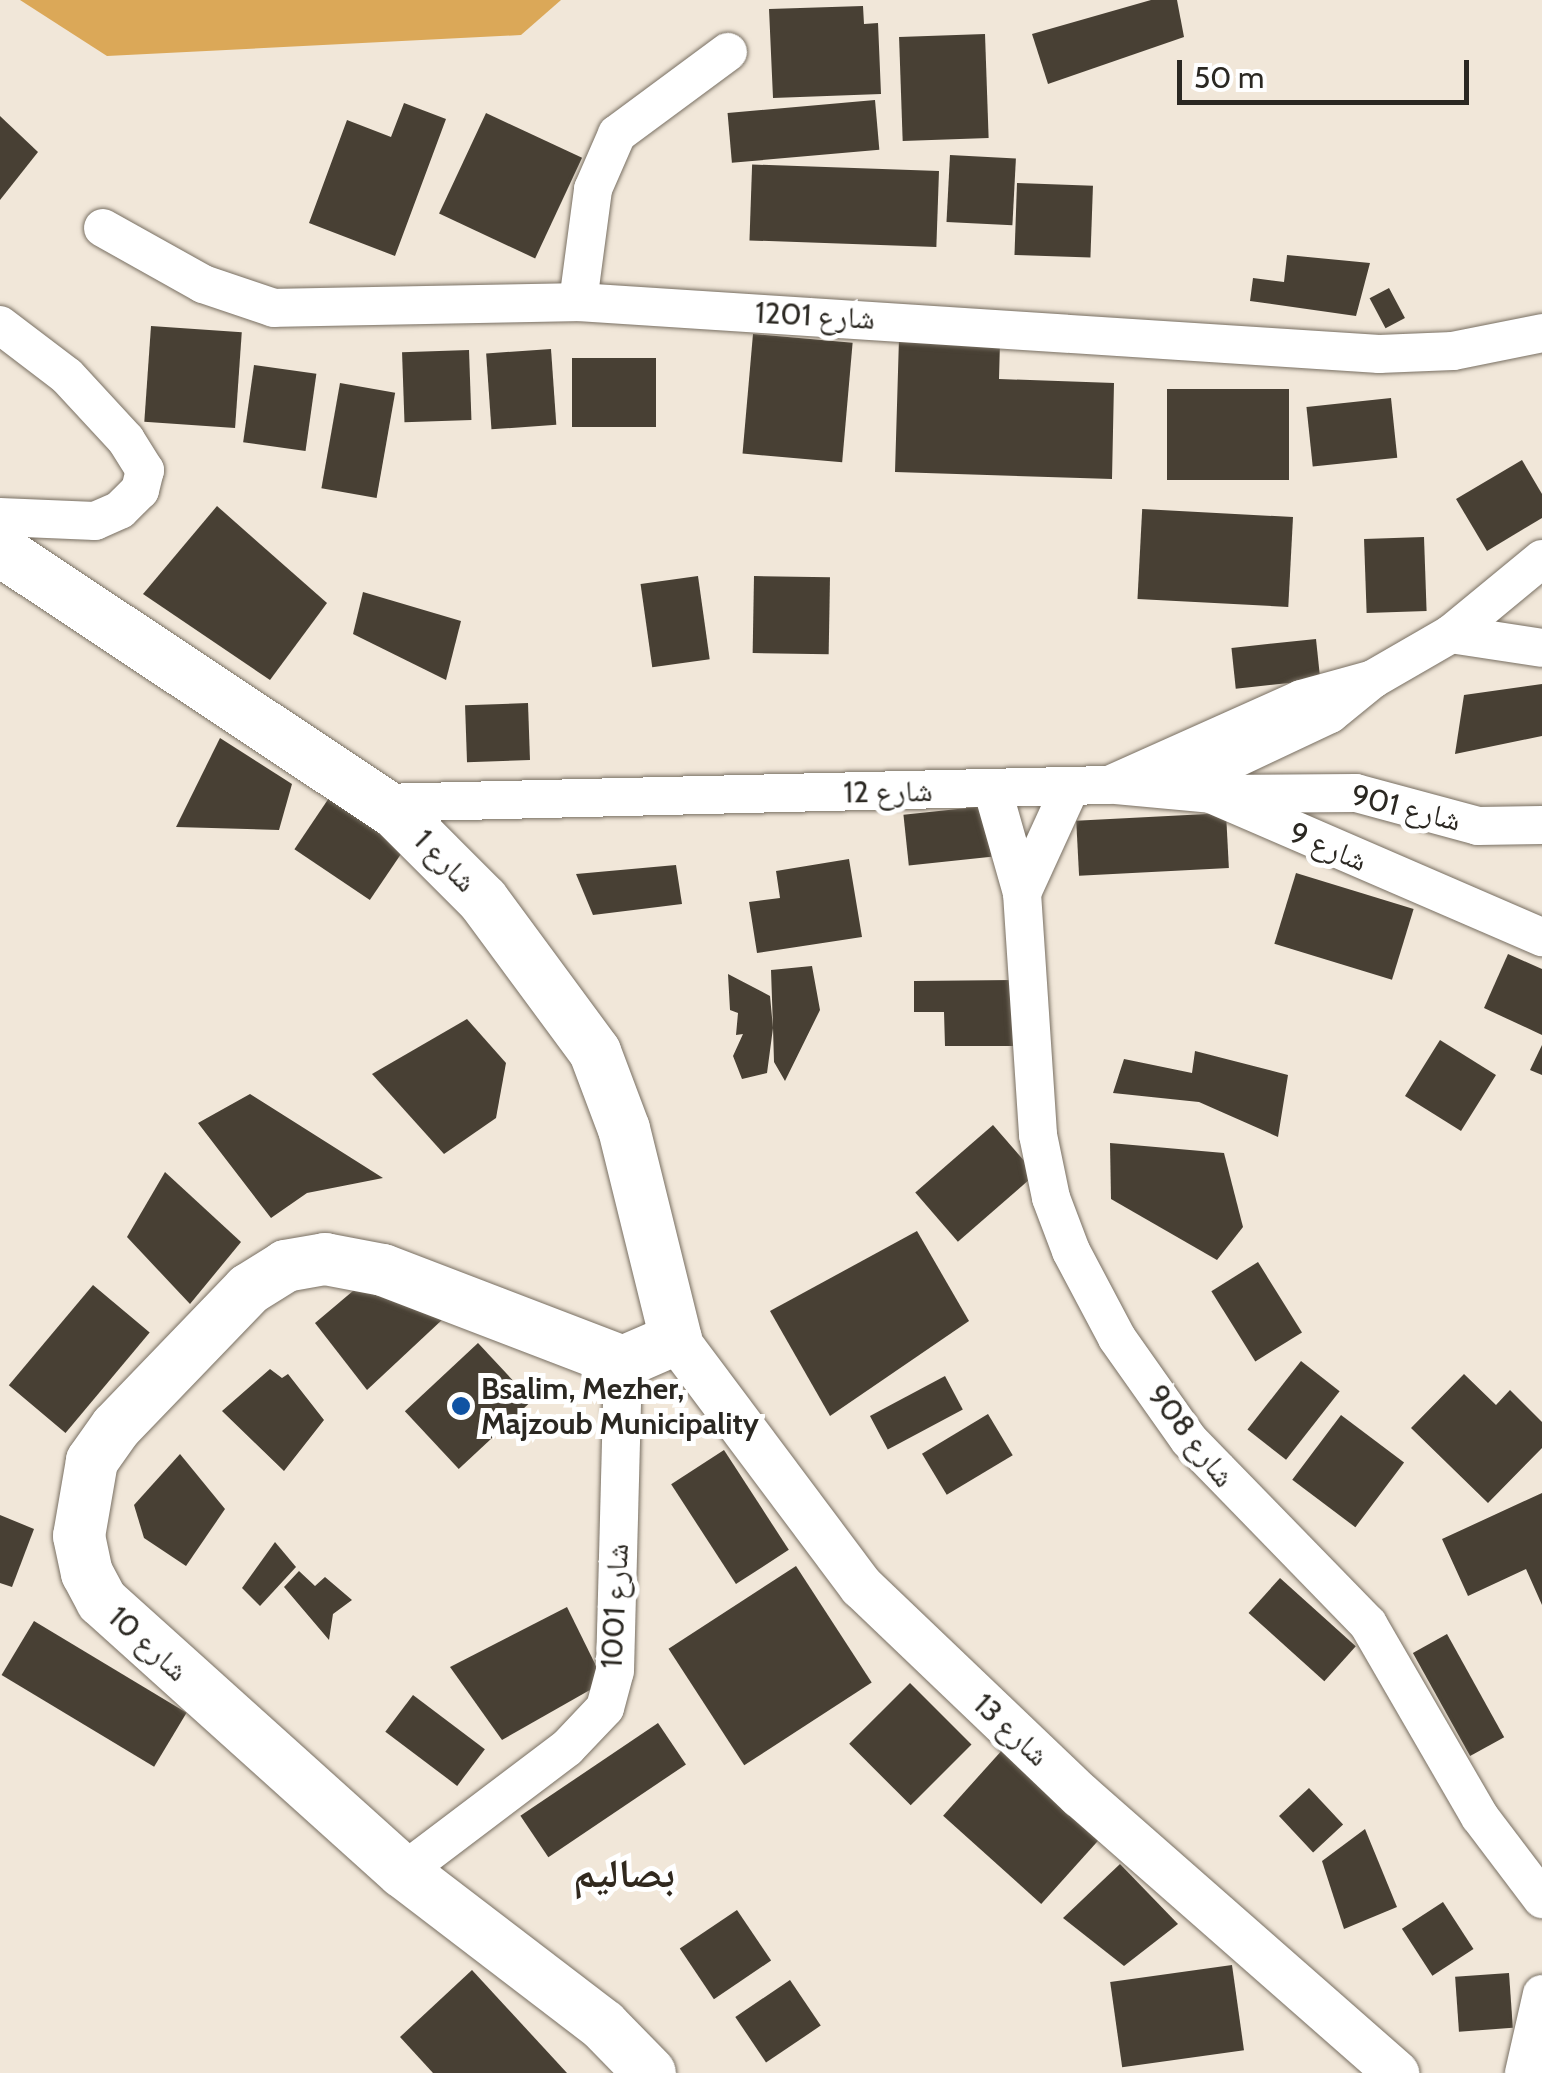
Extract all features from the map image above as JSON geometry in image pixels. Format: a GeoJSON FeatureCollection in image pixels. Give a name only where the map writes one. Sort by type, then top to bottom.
{"type":"FeatureCollection","features":[{"type":"Feature","properties":{"kind":"main road","name":"شارع 1"},"geometry":{"type":"LineString","coordinates":[[0,550],[382,803],[483,900],[547,979],[595,1052],[624,1129],[676,1340]]}},
{"type":"Feature","properties":{"kind":"main road","name":"شارع 10"},"geometry":{"type":"LineString","coordinates":[[623,1362],[383,1270],[325,1259],[286,1266],[249,1289],[116,1427],[92,1461],[80,1536],[87,1573],[102,1602],[402,1872],[603,2025],[650,2073]]}},
{"type":"Feature","properties":{"kind":"main road"},"geometry":{"type":"LineString","coordinates":[[623,1362],[676,1340]]}},
{"type":"Feature","properties":{"kind":"street"},"geometry":{"type":"LineString","coordinates":[[578,302],[593,189],[618,134],[728,52]]}},
{"type":"Feature","properties":{"kind":"street","name":"شارع 1201"},"geometry":{"type":"LineString","coordinates":[[103,228],[204,284],[274,308],[578,302],[1379,354],[1454,351],[1542,333]]}},
{"type":"Feature","properties":{"kind":"street"},"geometry":{"type":"LineString","coordinates":[[0,326],[67,376],[145,470],[130,500],[95,522],[0,517]]}},
{"type":"Feature","properties":{"kind":"street","name":"شارع 12"},"geometry":{"type":"LineString","coordinates":[[1147,787],[1291,734],[1330,714],[1373,679],[1451,634],[1542,559]]}},
{"type":"Feature","properties":{"kind":"street"},"geometry":{"type":"LineString","coordinates":[[1451,634],[1542,648]]}},
{"type":"Feature","properties":{"kind":"street","name":"شارع 12"},"geometry":{"type":"LineString","coordinates":[[382,803],[992,791],[1108,785],[1301,699],[1373,679]]}},
{"type":"Feature","properties":{"kind":"street","name":"شارع 9"},"geometry":{"type":"LineString","coordinates":[[1108,785],[1210,794],[1542,937]]}},
{"type":"Feature","properties":{"kind":"street","name":"شارع 908"},"geometry":{"type":"LineString","coordinates":[[1022,893],[1070,788]]}},
{"type":"Feature","properties":{"kind":"street","name":"شارع 908"},"geometry":{"type":"LineString","coordinates":[[992,791],[1022,893],[1038,1135],[1050,1198],[1071,1250],[1118,1338],[1189,1440],[1368,1624],[1480,1817],[1542,1899]]}},
{"type":"Feature","properties":{"kind":"street","name":"شارع 901"},"geometry":{"type":"LineString","coordinates":[[1210,794],[1356,793],[1478,826],[1542,825]]}},
{"type":"Feature","properties":{"kind":"street","name":"شارع 13"},"geometry":{"type":"LineString","coordinates":[[676,1340],[861,1586],[1080,1795],[1396,2073]]}},
{"type":"Feature","properties":{"kind":"street","name":"شارع 1001"},"geometry":{"type":"LineString","coordinates":[[402,1872],[567,1748],[605,1708],[615,1671],[623,1362]]}},
{"type":"Feature","properties":{"kind":"street"},"geometry":{"type":"LineString","coordinates":[[1524,2073],[1542,1994]]}},
{"type":"Feature","properties":{"kind":"shaded area"},"geometry":{"type":"Polygon","coordinates":[[[20,0],[561,0],[521,35],[107,56],[20,0]]]}},
{"type":"Feature","properties":{"kind":"building"},"geometry":{"type":"Polygon","coordinates":[[[1151,0],[1177,0],[1184,37],[1048,84],[1032,34],[1151,0]]]}},
{"type":"Feature","properties":{"kind":"building"},"geometry":{"type":"Polygon","coordinates":[[[863,6],[864,24],[878,23],[881,94],[773,98],[769,9],[863,6]]]}},
{"type":"Feature","properties":{"kind":"building"},"geometry":{"type":"Polygon","coordinates":[[[985,34],[989,138],[903,141],[899,37],[985,34]]]}},
{"type":"Feature","properties":{"kind":"building"},"geometry":{"type":"Polygon","coordinates":[[[875,100],[879,150],[732,163],[728,113],[875,100]]]}},
{"type":"Feature","properties":{"kind":"building"},"geometry":{"type":"Polygon","coordinates":[[[404,103],[446,119],[395,256],[309,223],[347,120],[391,137],[404,103]]]}},
{"type":"Feature","properties":{"kind":"building"},"geometry":{"type":"Polygon","coordinates":[[[486,113],[582,158],[535,258],[439,214],[486,113]]]}},
{"type":"Feature","properties":{"kind":"building"},"geometry":{"type":"Polygon","coordinates":[[[0,116],[38,152],[0,200],[0,116]]]}},
{"type":"Feature","properties":{"kind":"building"},"geometry":{"type":"Polygon","coordinates":[[[950,155],[1016,158],[1012,225],[946,222],[950,155]]]}},
{"type":"Feature","properties":{"kind":"building"},"geometry":{"type":"Polygon","coordinates":[[[752,164],[939,171],[936,247],[749,240],[752,164]]]}},
{"type":"Feature","properties":{"kind":"building"},"geometry":{"type":"Polygon","coordinates":[[[1017,183],[1093,186],[1090,258],[1014,255],[1017,183]]]}},
{"type":"Feature","properties":{"kind":"building"},"geometry":{"type":"Polygon","coordinates":[[[1287,255],[1370,263],[1356,316],[1250,301],[1253,278],[1284,282],[1287,255]]]}},
{"type":"Feature","properties":{"kind":"building"},"geometry":{"type":"Polygon","coordinates":[[[1389,288],[1405,318],[1386,328],[1370,298],[1389,288]]]}},
{"type":"Feature","properties":{"kind":"building"},"geometry":{"type":"Polygon","coordinates":[[[151,326],[242,332],[235,428],[144,422],[151,326]]]}},
{"type":"Feature","properties":{"kind":"building"},"geometry":{"type":"Polygon","coordinates":[[[753,334],[853,343],[842,462],[743,454],[753,334]]]}},
{"type":"Feature","properties":{"kind":"building"},"geometry":{"type":"Polygon","coordinates":[[[899,338],[1000,342],[999,379],[1114,383],[1112,479],[895,472],[899,338]]]}},
{"type":"Feature","properties":{"kind":"building"},"geometry":{"type":"Polygon","coordinates":[[[551,349],[556,425],[491,429],[486,354],[551,349]]]}},
{"type":"Feature","properties":{"kind":"building"},"geometry":{"type":"Polygon","coordinates":[[[469,350],[471,420],[404,422],[402,352],[469,350]]]}},
{"type":"Feature","properties":{"kind":"building"},"geometry":{"type":"Polygon","coordinates":[[[572,358],[656,358],[656,427],[572,427],[572,358]]]}},
{"type":"Feature","properties":{"kind":"building"},"geometry":{"type":"Polygon","coordinates":[[[254,365],[316,374],[306,451],[243,442],[254,365]]]}},
{"type":"Feature","properties":{"kind":"building"},"geometry":{"type":"Polygon","coordinates":[[[340,383],[395,393],[377,498],[321,488],[340,383]]]}},
{"type":"Feature","properties":{"kind":"building"},"geometry":{"type":"Polygon","coordinates":[[[1167,389],[1289,389],[1289,480],[1167,480],[1167,389]]]}},
{"type":"Feature","properties":{"kind":"building"},"geometry":{"type":"Polygon","coordinates":[[[1391,398],[1397,458],[1313,467],[1306,407],[1391,398]]]}},
{"type":"Feature","properties":{"kind":"building"},"geometry":{"type":"Polygon","coordinates":[[[1522,460],[1542,494],[1542,518],[1487,551],[1456,499],[1522,460]]]}},
{"type":"Feature","properties":{"kind":"building"},"geometry":{"type":"Polygon","coordinates":[[[217,506],[327,603],[270,680],[143,594],[217,506]]]}},
{"type":"Feature","properties":{"kind":"building"},"geometry":{"type":"Polygon","coordinates":[[[1142,509],[1293,517],[1288,607],[1137,599],[1142,509]]]}},
{"type":"Feature","properties":{"kind":"building"},"geometry":{"type":"Polygon","coordinates":[[[1424,537],[1427,611],[1367,613],[1364,539],[1424,537]]]}},
{"type":"Feature","properties":{"kind":"building"},"geometry":{"type":"Polygon","coordinates":[[[698,576],[710,659],[652,667],[641,584],[698,576]]]}},
{"type":"Feature","properties":{"kind":"building"},"geometry":{"type":"Polygon","coordinates":[[[754,576],[830,577],[829,654],[753,653],[754,576]]]}},
{"type":"Feature","properties":{"kind":"building"},"geometry":{"type":"Polygon","coordinates":[[[363,592],[461,621],[446,680],[353,634],[363,592]]]}},
{"type":"Feature","properties":{"kind":"building"},"geometry":{"type":"Polygon","coordinates":[[[1316,639],[1320,680],[1236,689],[1231,648],[1316,639]]]}},
{"type":"Feature","properties":{"kind":"building"},"geometry":{"type":"Polygon","coordinates":[[[1542,684],[1542,736],[1455,754],[1464,695],[1542,684]]]}},
{"type":"Feature","properties":{"kind":"building"},"geometry":{"type":"Polygon","coordinates":[[[528,703],[530,760],[467,762],[465,705],[528,703]]]}},
{"type":"Feature","properties":{"kind":"building"},"geometry":{"type":"Polygon","coordinates":[[[220,738],[292,784],[279,830],[176,827],[220,738]]]}},
{"type":"Feature","properties":{"kind":"building"},"geometry":{"type":"Polygon","coordinates":[[[333,792],[408,843],[370,900],[294,849],[333,792]]]}},
{"type":"Feature","properties":{"kind":"building"},"geometry":{"type":"Polygon","coordinates":[[[986,806],[991,857],[909,865],[903,815],[986,806]]]}},
{"type":"Feature","properties":{"kind":"building"},"geometry":{"type":"Polygon","coordinates":[[[1226,813],[1229,868],[1079,876],[1076,821],[1226,813]]]}},
{"type":"Feature","properties":{"kind":"building"},"geometry":{"type":"Polygon","coordinates":[[[849,859],[862,937],[757,953],[749,902],[780,898],[776,871],[849,859]]]}},
{"type":"Feature","properties":{"kind":"building"},"geometry":{"type":"Polygon","coordinates":[[[676,865],[682,904],[593,915],[576,874],[676,865]]]}},
{"type":"Feature","properties":{"kind":"building"},"geometry":{"type":"Polygon","coordinates":[[[1296,873],[1414,909],[1392,980],[1274,944],[1296,873]]]}},
{"type":"Feature","properties":{"kind":"building"},"geometry":{"type":"Polygon","coordinates":[[[1508,954],[1542,969],[1542,1035],[1484,1008],[1508,954]]]}},
{"type":"Feature","properties":{"kind":"building"},"geometry":{"type":"Polygon","coordinates":[[[812,966],[820,1010],[785,1081],[774,1062],[771,970],[812,966]]]}},
{"type":"Feature","properties":{"kind":"building"},"geometry":{"type":"Polygon","coordinates":[[[728,974],[770,996],[773,1028],[767,1073],[742,1079],[733,1056],[743,1034],[736,1035],[738,1013],[730,1010],[728,974]]]}},
{"type":"Feature","properties":{"kind":"building"},"geometry":{"type":"Polygon","coordinates":[[[1014,980],[1014,1046],[945,1046],[944,1012],[914,1012],[914,981],[1014,980]]]}},
{"type":"Feature","properties":{"kind":"building"},"geometry":{"type":"Polygon","coordinates":[[[467,1019],[506,1063],[496,1118],[444,1154],[372,1074],[467,1019]]]}},
{"type":"Feature","properties":{"kind":"building"},"geometry":{"type":"Polygon","coordinates":[[[1440,1040],[1496,1075],[1461,1131],[1405,1096],[1440,1040]]]}},
{"type":"Feature","properties":{"kind":"building"},"geometry":{"type":"Polygon","coordinates":[[[1542,1045],[1542,1075],[1530,1070],[1542,1045]]]}},
{"type":"Feature","properties":{"kind":"building"},"geometry":{"type":"Polygon","coordinates":[[[1195,1051],[1288,1075],[1278,1137],[1199,1102],[1113,1093],[1124,1059],[1192,1073],[1195,1051]]]}},
{"type":"Feature","properties":{"kind":"building"},"geometry":{"type":"Polygon","coordinates":[[[250,1094],[383,1178],[307,1193],[271,1218],[198,1123],[250,1094]]]}},
{"type":"Feature","properties":{"kind":"building"},"geometry":{"type":"Polygon","coordinates":[[[993,1125],[1036,1174],[958,1242],[915,1193],[993,1125]]]}},
{"type":"Feature","properties":{"kind":"building"},"geometry":{"type":"Polygon","coordinates":[[[1110,1143],[1224,1153],[1243,1227],[1217,1260],[1111,1199],[1110,1143]]]}},
{"type":"Feature","properties":{"kind":"building"},"geometry":{"type":"Polygon","coordinates":[[[165,1172],[241,1242],[190,1304],[127,1237],[165,1172]]]}},
{"type":"Feature","properties":{"kind":"building"},"geometry":{"type":"Polygon","coordinates":[[[917,1231],[969,1321],[830,1416],[770,1311],[917,1231]]]}},
{"type":"Feature","properties":{"kind":"building"},"geometry":{"type":"Polygon","coordinates":[[[1258,1262],[1302,1332],[1255,1362],[1211,1291],[1258,1262]]]}},
{"type":"Feature","properties":{"kind":"building"},"geometry":{"type":"Polygon","coordinates":[[[366,1280],[443,1319],[367,1390],[315,1323],[366,1280]]]}},
{"type":"Feature","properties":{"kind":"building"},"geometry":{"type":"Polygon","coordinates":[[[93,1285],[150,1333],[65,1433],[9,1385],[93,1285]]]}},
{"type":"Feature","properties":{"kind":"building"},"geometry":{"type":"Polygon","coordinates":[[[478,1343],[532,1401],[459,1469],[405,1411],[478,1343]]]}},
{"type":"Feature","properties":{"kind":"building"},"geometry":{"type":"Polygon","coordinates":[[[1301,1361],[1340,1391],[1286,1460],[1247,1430],[1301,1361]]]}},
{"type":"Feature","properties":{"kind":"building"},"geometry":{"type":"Polygon","coordinates":[[[270,1369],[282,1378],[288,1374],[324,1420],[284,1471],[222,1411],[270,1369]]]}},
{"type":"Feature","properties":{"kind":"building"},"geometry":{"type":"Polygon","coordinates":[[[1464,1374],[1496,1405],[1510,1390],[1542,1422],[1542,1448],[1488,1503],[1411,1428],[1464,1374]]]}},
{"type":"Feature","properties":{"kind":"building"},"geometry":{"type":"Polygon","coordinates":[[[945,1376],[963,1410],[888,1449],[870,1416],[945,1376]]]}},
{"type":"Feature","properties":{"kind":"building"},"geometry":{"type":"Polygon","coordinates":[[[988,1414],[1013,1455],[947,1495],[922,1454],[988,1414]]]}},
{"type":"Feature","properties":{"kind":"building"},"geometry":{"type":"Polygon","coordinates":[[[1341,1415],[1404,1463],[1355,1527],[1292,1480],[1341,1415]]]}},
{"type":"Feature","properties":{"kind":"building"},"geometry":{"type":"Polygon","coordinates":[[[724,1450],[789,1550],[736,1584],[671,1484],[724,1450]]]}},
{"type":"Feature","properties":{"kind":"building"},"geometry":{"type":"Polygon","coordinates":[[[180,1454],[225,1509],[186,1566],[144,1538],[134,1505],[180,1454]]]}},
{"type":"Feature","properties":{"kind":"building"},"geometry":{"type":"Polygon","coordinates":[[[1542,1493],[1542,1605],[1526,1569],[1468,1596],[1442,1539],[1542,1493]]]}},
{"type":"Feature","properties":{"kind":"building"},"geometry":{"type":"Polygon","coordinates":[[[0,1515],[34,1529],[12,1587],[0,1583],[0,1515]]]}},
{"type":"Feature","properties":{"kind":"building"},"geometry":{"type":"Polygon","coordinates":[[[275,1542],[296,1567],[260,1606],[242,1588],[275,1542]]]}},
{"type":"Feature","properties":{"kind":"building"},"geometry":{"type":"Polygon","coordinates":[[[796,1566],[872,1683],[744,1765],[669,1649],[796,1566]]]}},
{"type":"Feature","properties":{"kind":"building"},"geometry":{"type":"Polygon","coordinates":[[[299,1571],[315,1586],[325,1577],[352,1600],[333,1614],[329,1640],[284,1587],[299,1571]]]}},
{"type":"Feature","properties":{"kind":"building"},"geometry":{"type":"Polygon","coordinates":[[[1280,1578],[1356,1646],[1324,1681],[1249,1613],[1280,1578]]]}},
{"type":"Feature","properties":{"kind":"building"},"geometry":{"type":"Polygon","coordinates":[[[567,1607],[604,1682],[502,1740],[450,1667],[567,1607]]]}},
{"type":"Feature","properties":{"kind":"building"},"geometry":{"type":"Polygon","coordinates":[[[34,1621],[187,1713],[154,1767],[2,1675],[34,1621]]]}},
{"type":"Feature","properties":{"kind":"building"},"geometry":{"type":"Polygon","coordinates":[[[1447,1634],[1504,1737],[1470,1756],[1413,1653],[1447,1634]]]}},
{"type":"Feature","properties":{"kind":"building"},"geometry":{"type":"Polygon","coordinates":[[[910,1683],[972,1745],[911,1805],[849,1744],[910,1683]]]}},
{"type":"Feature","properties":{"kind":"building"},"geometry":{"type":"Polygon","coordinates":[[[413,1695],[485,1749],[457,1786],[385,1732],[413,1695]]]}},
{"type":"Feature","properties":{"kind":"building"},"geometry":{"type":"Polygon","coordinates":[[[658,1723],[686,1764],[548,1857],[520,1816],[658,1723]]]}},
{"type":"Feature","properties":{"kind":"building"},"geometry":{"type":"Polygon","coordinates":[[[1004,1748],[1102,1836],[1041,1904],[943,1816],[1004,1748]]]}},
{"type":"Feature","properties":{"kind":"building"},"geometry":{"type":"Polygon","coordinates":[[[1309,1788],[1343,1825],[1313,1853],[1279,1816],[1309,1788]]]}},
{"type":"Feature","properties":{"kind":"building"},"geometry":{"type":"Polygon","coordinates":[[[1365,1829],[1397,1907],[1344,1929],[1322,1861],[1365,1829]]]}},
{"type":"Feature","properties":{"kind":"building"},"geometry":{"type":"Polygon","coordinates":[[[1120,1864],[1178,1924],[1124,1966],[1063,1918],[1120,1864]]]}},
{"type":"Feature","properties":{"kind":"building"},"geometry":{"type":"Polygon","coordinates":[[[1443,1902],[1473,1949],[1432,1976],[1402,1929],[1443,1902]]]}},
{"type":"Feature","properties":{"kind":"building"},"geometry":{"type":"Polygon","coordinates":[[[737,1910],[771,1961],[714,1999],[680,1949],[737,1910]]]}},
{"type":"Feature","properties":{"kind":"building"},"geometry":{"type":"Polygon","coordinates":[[[1232,1965],[1244,2050],[1122,2067],[1110,1982],[1232,1965]]]}},
{"type":"Feature","properties":{"kind":"building"},"geometry":{"type":"Polygon","coordinates":[[[472,1970],[567,2073],[433,2073],[400,2037],[472,1970]]]}},
{"type":"Feature","properties":{"kind":"building"},"geometry":{"type":"Polygon","coordinates":[[[1509,1973],[1513,2028],[1459,2032],[1455,1977],[1509,1973]]]}},
{"type":"Feature","properties":{"kind":"building"},"geometry":{"type":"Polygon","coordinates":[[[790,1980],[821,2026],[766,2063],[735,2017],[790,1980]]]}},
{"type":"Feature","properties":{"kind":"place","name":"Bsalim, Mezher, Majzoub Municipality"},"geometry":{"type":"Point","coordinates":[461,1406]}},
{"type":"Feature","properties":{"kind":"district","name":"بصاليم"},"geometry":{"type":"Point","coordinates":[624,1873]}}]}
